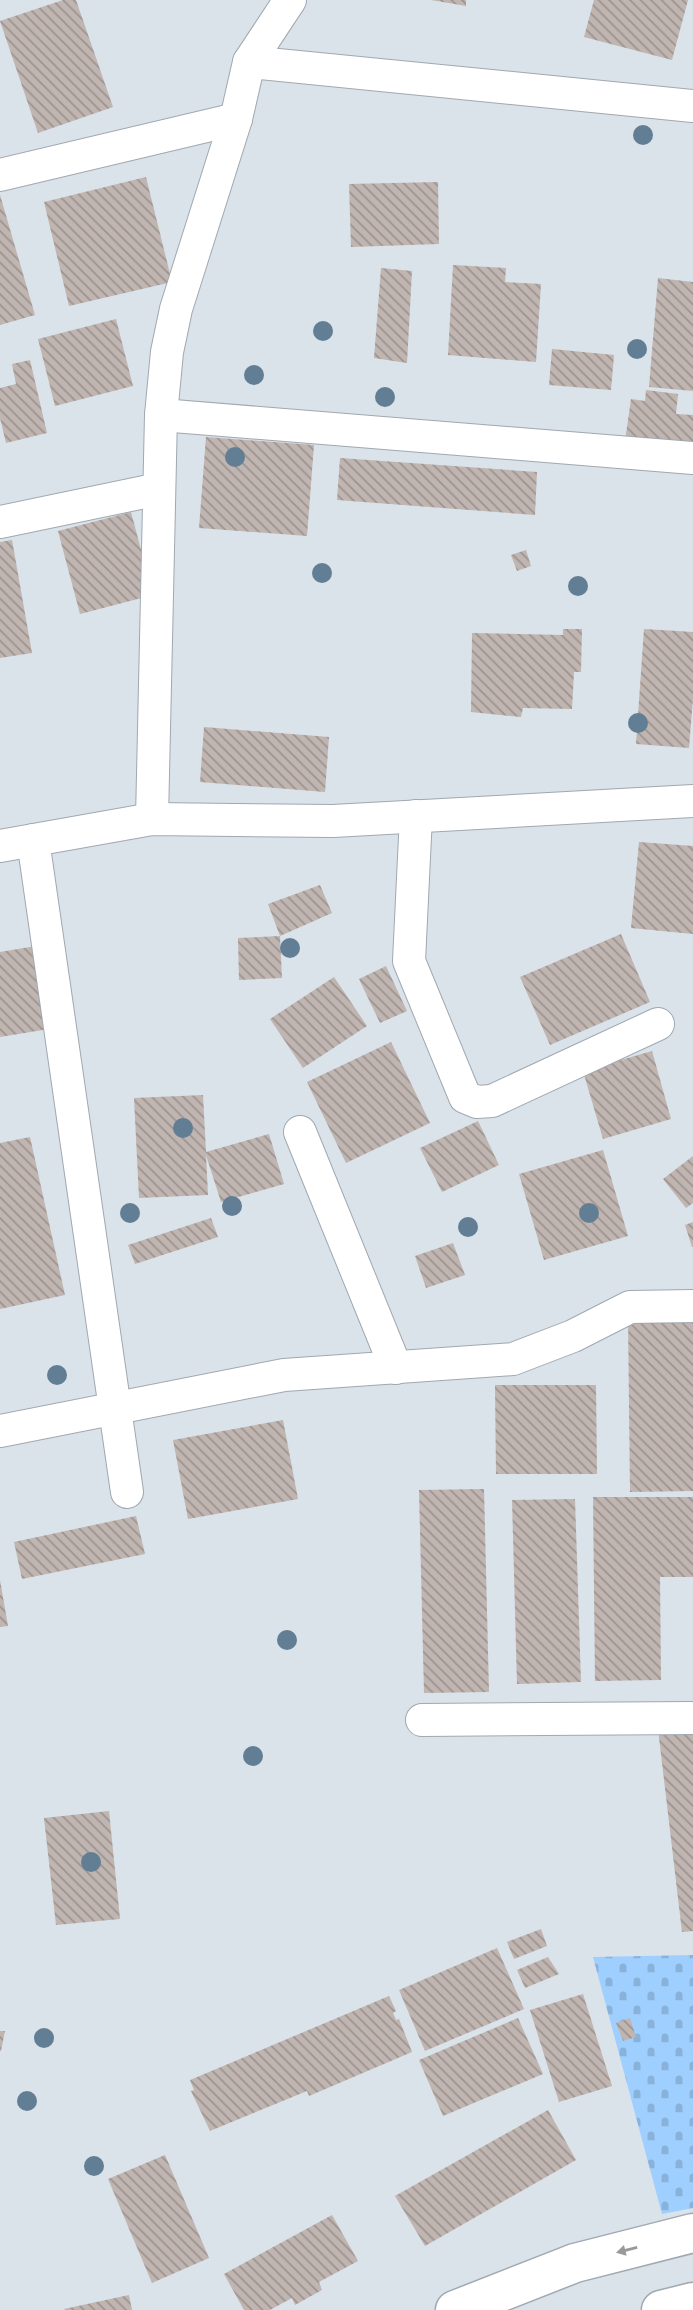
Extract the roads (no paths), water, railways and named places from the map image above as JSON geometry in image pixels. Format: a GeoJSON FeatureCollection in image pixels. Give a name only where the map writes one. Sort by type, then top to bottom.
{"type":"FeatureCollection","features":[{"type":"Feature","properties":{"kind":"main road"},"geometry":{"type":"LineString","coordinates":[[455,2310],[575,2263],[693,2233]]}},
{"type":"Feature","properties":{"kind":"main road"},"geometry":{"type":"LineString","coordinates":[[661,2310],[693,2302]]}},
{"type":"Feature","properties":{"kind":"street"},"geometry":{"type":"LineString","coordinates":[[152,819],[161,415],[167,352],[176,309],[236,119],[249,62],[290,0]]}},
{"type":"Feature","properties":{"kind":"street"},"geometry":{"type":"LineString","coordinates":[[249,62],[693,106]]}},
{"type":"Feature","properties":{"kind":"street"},"geometry":{"type":"LineString","coordinates":[[0,175],[236,119]]}},
{"type":"Feature","properties":{"kind":"street"},"geometry":{"type":"LineString","coordinates":[[161,415],[693,458]]}},
{"type":"Feature","properties":{"kind":"street"},"geometry":{"type":"LineString","coordinates":[[0,522],[159,489]]}},
{"type":"Feature","properties":{"kind":"street"},"geometry":{"type":"LineString","coordinates":[[0,846],[152,819],[334,821],[693,801]]}},
{"type":"Feature","properties":{"kind":"street"},"geometry":{"type":"LineString","coordinates":[[416,817],[409,961],[466,1097],[477,1102],[492,1101],[658,1024]]}},
{"type":"Feature","properties":{"kind":"street"},"geometry":{"type":"LineString","coordinates":[[33,840],[127,1492]]}},
{"type":"Feature","properties":{"kind":"street"},"geometry":{"type":"LineString","coordinates":[[300,1132],[396,1368]]}},
{"type":"Feature","properties":{"kind":"street"},"geometry":{"type":"LineString","coordinates":[[0,1431],[284,1375],[513,1359],[572,1336],[630,1307],[693,1306]]}},
{"type":"Feature","properties":{"kind":"street"},"geometry":{"type":"LineString","coordinates":[[422,1720],[693,1718]]}}]}
